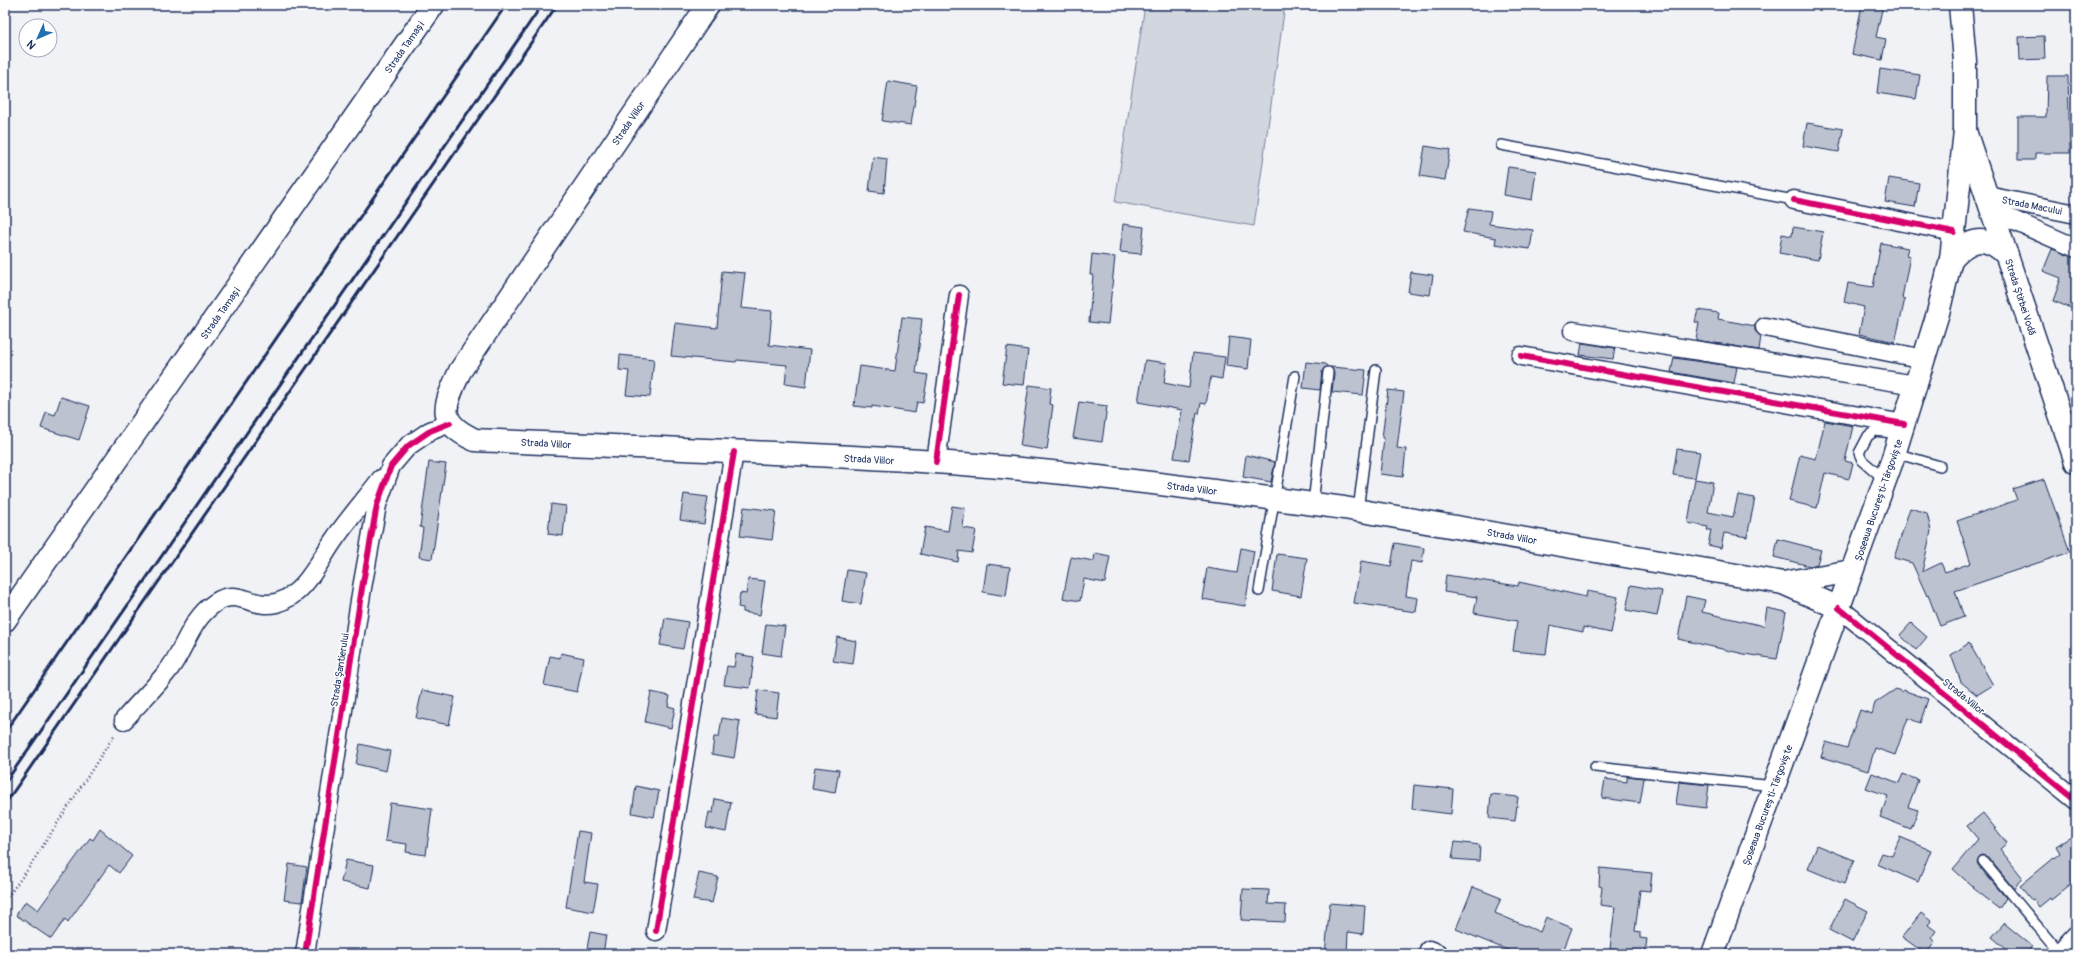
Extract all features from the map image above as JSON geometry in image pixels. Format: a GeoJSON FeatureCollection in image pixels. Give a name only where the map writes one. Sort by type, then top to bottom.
{"type":"FeatureCollection","features":[{"type":"Feature","properties":{"kind":"main road","name":"Strada Tamași"},"geometry":{"type":"LineString","coordinates":[[5,620],[433,5]]}},
{"type":"Feature","properties":{"kind":"main road","name":"Strada Viilor"},"geometry":{"type":"LineString","coordinates":[[708,5],[460,371],[448,399],[446,411],[450,423],[459,433],[475,440],[936,462],[1159,484],[1358,510],[1783,583],[1839,608]]}},
{"type":"Feature","properties":{"kind":"main road","name":"Șoseaua București-Târgoviște"},"geometry":{"type":"LineString","coordinates":[[1713,954],[1885,480],[1900,437],[1938,313],[1951,259],[1966,131],[1965,61],[1960,5]]}},
{"type":"Feature","properties":{"kind":"main road","name":"Strada Știrbei Vodă"},"geometry":{"type":"LineString","coordinates":[[1966,131],[2076,462]]}},
{"type":"Feature","properties":{"kind":"main road"},"geometry":{"type":"LineString","coordinates":[[1951,259],[1967,244],[1977,240],[1989,242],[1999,247],[2007,255]]}},
{"type":"Feature","properties":{"kind":"main road","name":"Strada Viilor"},"geometry":{"type":"LineString","coordinates":[[1783,583],[1852,571]]}},
{"type":"Feature","properties":{"kind":"street"},"geometry":{"type":"LineString","coordinates":[[1794,200],[1954,232]]}},
{"type":"Feature","properties":{"kind":"street","name":"Strada Macului"},"geometry":{"type":"LineString","coordinates":[[1989,203],[2076,214]]}},
{"type":"Feature","properties":{"kind":"street"},"geometry":{"type":"LineString","coordinates":[[1989,203],[2076,248]]}},
{"type":"Feature","properties":{"kind":"street"},"geometry":{"type":"LineString","coordinates":[[936,462],[959,295]]}},
{"type":"Feature","properties":{"kind":"street"},"geometry":{"type":"LineString","coordinates":[[1765,327],[1924,359]]}},
{"type":"Feature","properties":{"kind":"street"},"geometry":{"type":"LineString","coordinates":[[1573,331],[1916,385]]}},
{"type":"Feature","properties":{"kind":"street"},"geometry":{"type":"LineString","coordinates":[[1521,356],[1900,437]]}},
{"type":"Feature","properties":{"kind":"street","name":"Strada Șantierului"},"geometry":{"type":"LineString","coordinates":[[304,954],[368,552],[377,505],[391,466],[408,446],[430,432],[450,423]]}},
{"type":"Feature","properties":{"kind":"street"},"geometry":{"type":"LineString","coordinates":[[656,931],[734,452]]}},
{"type":"Feature","properties":{"kind":"street"},"geometry":{"type":"LineString","coordinates":[[124,720],[163,677],[171,666],[190,630],[213,604],[230,596],[264,604],[276,603],[293,594],[304,584],[312,575],[335,538],[391,466]]}},
{"type":"Feature","properties":{"kind":"street","name":"Strada Viilor"},"geometry":{"type":"LineString","coordinates":[[1839,608],[2076,800]]}},
{"type":"Feature","properties":{"kind":"street"},"geometry":{"type":"LineString","coordinates":[[2058,953],[2076,935]]}},
{"type":"Feature","properties":{"kind":"lane"},"geometry":{"type":"LineString","coordinates":[[1501,145],[1794,200]]}},
{"type":"Feature","properties":{"kind":"lane"},"geometry":{"type":"LineString","coordinates":[[1358,510],[1376,370]]}},
{"type":"Feature","properties":{"kind":"lane"},"geometry":{"type":"LineString","coordinates":[[1313,504],[1328,372]]}},
{"type":"Feature","properties":{"kind":"lane"},"geometry":{"type":"LineString","coordinates":[[1259,591],[1276,499],[1295,376]]}},
{"type":"Feature","properties":{"kind":"lane"},"geometry":{"type":"LineString","coordinates":[[1885,480],[1862,460],[1859,452],[1868,436],[1875,431],[1900,437],[1940,466]]}},
{"type":"Feature","properties":{"kind":"lane"},"geometry":{"type":"LineString","coordinates":[[1595,766],[1774,786]]}},
{"type":"Feature","properties":{"kind":"lane"},"geometry":{"type":"LineString","coordinates":[[1983,861],[2058,953]]}},
{"type":"Feature","properties":{"kind":"path"},"geometry":{"type":"LineString","coordinates":[[5,900],[26,872],[124,720]]}},
{"type":"Feature","properties":{"kind":"shaded area"},"geometry":{"type":"Polygon","coordinates":[[[1145,5],[1285,5],[1254,226],[1115,202],[1145,5]]]}},
{"type":"Feature","properties":{"kind":"building"},"geometry":{"type":"Polygon","coordinates":[[[1862,5],[1883,5],[1876,37],[1886,39],[1882,60],[1852,54],[1862,5]]]}},
{"type":"Feature","properties":{"kind":"building"},"geometry":{"type":"Polygon","coordinates":[[[2044,36],[2045,59],[2020,60],[2019,37],[2044,36]]]}},
{"type":"Feature","properties":{"kind":"building"},"geometry":{"type":"Polygon","coordinates":[[[1880,69],[1920,75],[1916,99],[1877,93],[1880,69]]]}},
{"type":"Feature","properties":{"kind":"building"},"geometry":{"type":"Polygon","coordinates":[[[2047,76],[2068,76],[2070,153],[2035,153],[2035,160],[2018,160],[2018,117],[2046,117],[2047,76]]]}},
{"type":"Feature","properties":{"kind":"building"},"geometry":{"type":"Polygon","coordinates":[[[888,81],[917,86],[911,125],[882,121],[888,81]]]}},
{"type":"Feature","properties":{"kind":"building"},"geometry":{"type":"Polygon","coordinates":[[[1807,123],[1843,129],[1839,152],[1803,146],[1807,123]]]}},
{"type":"Feature","properties":{"kind":"building"},"geometry":{"type":"Polygon","coordinates":[[[1425,146],[1450,150],[1445,180],[1420,176],[1425,146]]]}},
{"type":"Feature","properties":{"kind":"building"},"geometry":{"type":"Polygon","coordinates":[[[873,157],[887,159],[884,193],[869,191],[873,157]]]}},
{"type":"Feature","properties":{"kind":"building"},"geometry":{"type":"Polygon","coordinates":[[[1508,167],[1536,171],[1532,200],[1504,195],[1508,167]]]}},
{"type":"Feature","properties":{"kind":"building"},"geometry":{"type":"Polygon","coordinates":[[[1889,178],[1919,183],[1915,207],[1885,202],[1889,178]]]}},
{"type":"Feature","properties":{"kind":"building"},"geometry":{"type":"Polygon","coordinates":[[[1469,208],[1491,211],[1489,224],[1533,230],[1530,249],[1495,244],[1496,238],[1463,232],[1469,208]]]}},
{"type":"Feature","properties":{"kind":"building"},"geometry":{"type":"Polygon","coordinates":[[[1123,224],[1144,227],[1141,254],[1120,252],[1123,224]]]}},
{"type":"Feature","properties":{"kind":"building"},"geometry":{"type":"Polygon","coordinates":[[[1793,227],[1823,232],[1818,260],[1779,253],[1782,234],[1792,236],[1793,227]]]}},
{"type":"Feature","properties":{"kind":"building"},"geometry":{"type":"Polygon","coordinates":[[[1881,243],[1908,248],[1906,255],[1910,256],[1902,298],[1905,299],[1895,342],[1859,334],[1864,307],[1844,302],[1848,283],[1873,287],[1881,243]]]}},
{"type":"Feature","properties":{"kind":"building"},"geometry":{"type":"Polygon","coordinates":[[[2052,249],[2076,258],[2076,310],[2053,301],[2061,278],[2043,271],[2052,249]]]}},
{"type":"Feature","properties":{"kind":"building"},"geometry":{"type":"Polygon","coordinates":[[[1092,254],[1115,257],[1108,324],[1089,322],[1093,275],[1090,275],[1092,254]]]}},
{"type":"Feature","properties":{"kind":"building"},"geometry":{"type":"Polygon","coordinates":[[[722,271],[745,273],[741,308],[772,311],[769,345],[810,350],[806,387],[785,384],[787,365],[671,356],[675,323],[717,328],[722,271]]]}},
{"type":"Feature","properties":{"kind":"building"},"geometry":{"type":"Polygon","coordinates":[[[1411,272],[1433,275],[1430,295],[1408,292],[1411,272]]]}},
{"type":"Feature","properties":{"kind":"building"},"geometry":{"type":"Polygon","coordinates":[[[1698,310],[1719,313],[1718,319],[1755,326],[1755,331],[1761,336],[1759,350],[1696,340],[1699,323],[1695,322],[1698,310]]]}},
{"type":"Feature","properties":{"kind":"building"},"geometry":{"type":"Polygon","coordinates":[[[902,317],[922,319],[916,373],[928,375],[923,403],[917,402],[915,413],[872,406],[872,408],[854,406],[860,366],[895,371],[902,317]]]}},
{"type":"Feature","properties":{"kind":"building"},"geometry":{"type":"Polygon","coordinates":[[[1229,337],[1251,340],[1248,369],[1226,366],[1229,337]]]}},
{"type":"Feature","properties":{"kind":"building"},"geometry":{"type":"Polygon","coordinates":[[[1582,343],[1615,348],[1613,359],[1580,355],[1582,343]]]}},
{"type":"Feature","properties":{"kind":"building"},"geometry":{"type":"Polygon","coordinates":[[[1007,347],[1028,350],[1024,385],[1002,383],[1007,347]]]}},
{"type":"Feature","properties":{"kind":"building"},"geometry":{"type":"Polygon","coordinates":[[[1193,353],[1225,357],[1222,379],[1211,377],[1206,404],[1201,403],[1199,414],[1197,413],[1189,460],[1174,458],[1182,410],[1138,402],[1145,360],[1167,363],[1164,383],[1189,388],[1193,353]]]}},
{"type":"Feature","properties":{"kind":"building"},"geometry":{"type":"Polygon","coordinates":[[[620,355],[654,359],[650,397],[626,395],[629,371],[619,370],[620,355]]]}},
{"type":"Feature","properties":{"kind":"building"},"geometry":{"type":"Polygon","coordinates":[[[1674,358],[1737,367],[1734,383],[1671,372],[1674,358]]]}},
{"type":"Feature","properties":{"kind":"building"},"geometry":{"type":"Polygon","coordinates":[[[1306,362],[1325,364],[1327,366],[1322,371],[1320,390],[1303,388],[1306,362]]]}},
{"type":"Feature","properties":{"kind":"building"},"geometry":{"type":"Polygon","coordinates":[[[1331,367],[1366,370],[1363,395],[1332,392],[1334,373],[1331,367]]]}},
{"type":"Feature","properties":{"kind":"building"},"geometry":{"type":"Polygon","coordinates":[[[1029,385],[1051,388],[1049,404],[1053,405],[1047,450],[1020,446],[1029,385]]]}},
{"type":"Feature","properties":{"kind":"building"},"geometry":{"type":"Polygon","coordinates":[[[1388,390],[1404,392],[1397,448],[1406,449],[1403,477],[1380,474],[1384,438],[1382,438],[1388,390]]]}},
{"type":"Feature","properties":{"kind":"building"},"geometry":{"type":"Polygon","coordinates":[[[61,397],[90,406],[79,440],[41,428],[46,412],[55,415],[61,397]]]}},
{"type":"Feature","properties":{"kind":"building"},"geometry":{"type":"Polygon","coordinates":[[[1079,402],[1107,406],[1102,442],[1073,438],[1079,402]]]}},
{"type":"Feature","properties":{"kind":"building"},"geometry":{"type":"Polygon","coordinates":[[[1825,421],[1853,426],[1845,461],[1853,463],[1849,479],[1825,473],[1817,508],[1789,501],[1800,455],[1816,459],[1825,421]]]}},
{"type":"Feature","properties":{"kind":"building"},"geometry":{"type":"Polygon","coordinates":[[[1677,449],[1700,452],[1695,478],[1673,475],[1677,449]]]}},
{"type":"Feature","properties":{"kind":"building"},"geometry":{"type":"Polygon","coordinates":[[[1246,455],[1275,462],[1271,482],[1243,477],[1246,455]]]}},
{"type":"Feature","properties":{"kind":"building"},"geometry":{"type":"Polygon","coordinates":[[[429,462],[446,464],[432,559],[419,557],[423,528],[420,527],[429,462]]]}},
{"type":"Feature","properties":{"kind":"building"},"geometry":{"type":"Polygon","coordinates":[[[1695,479],[1713,482],[1708,512],[1733,517],[1738,495],[1755,498],[1747,537],[1724,533],[1721,548],[1708,545],[1711,530],[1707,530],[1708,527],[1688,523],[1695,479]]]}},
{"type":"Feature","properties":{"kind":"building"},"geometry":{"type":"Polygon","coordinates":[[[2044,479],[2070,552],[1955,591],[1964,617],[1940,626],[1928,595],[1927,596],[1912,563],[1894,558],[1910,508],[1927,513],[1931,531],[1922,572],[1941,563],[1945,572],[1971,563],[1957,521],[2017,500],[2013,489],[2044,479]]]}},
{"type":"Feature","properties":{"kind":"building"},"geometry":{"type":"Polygon","coordinates":[[[684,494],[708,497],[704,524],[680,520],[684,494]]]}},
{"type":"Feature","properties":{"kind":"building"},"geometry":{"type":"Polygon","coordinates":[[[551,504],[566,506],[563,536],[548,534],[551,504]]]}},
{"type":"Feature","properties":{"kind":"building"},"geometry":{"type":"Polygon","coordinates":[[[952,506],[965,508],[963,528],[976,530],[972,553],[959,551],[958,562],[920,554],[925,527],[948,531],[952,506]]]}},
{"type":"Feature","properties":{"kind":"building"},"geometry":{"type":"Polygon","coordinates":[[[744,507],[776,511],[772,540],[740,536],[744,507]]]}},
{"type":"Feature","properties":{"kind":"building"},"geometry":{"type":"Polygon","coordinates":[[[1778,539],[1821,550],[1817,564],[1810,566],[1774,557],[1778,539]]]}},
{"type":"Feature","properties":{"kind":"building"},"geometry":{"type":"Polygon","coordinates":[[[1395,543],[1424,548],[1422,563],[1411,561],[1406,596],[1418,598],[1416,612],[1354,603],[1361,561],[1391,566],[1395,543]]]}},
{"type":"Feature","properties":{"kind":"building"},"geometry":{"type":"Polygon","coordinates":[[[1241,548],[1254,551],[1245,606],[1202,599],[1207,568],[1237,573],[1241,548]]]}},
{"type":"Feature","properties":{"kind":"building"},"geometry":{"type":"Polygon","coordinates":[[[1095,553],[1110,556],[1105,583],[1084,579],[1080,601],[1063,598],[1071,557],[1094,561],[1095,553]]]}},
{"type":"Feature","properties":{"kind":"building"},"geometry":{"type":"Polygon","coordinates":[[[1277,554],[1307,558],[1301,596],[1272,591],[1277,554]]]}},
{"type":"Feature","properties":{"kind":"building"},"geometry":{"type":"Polygon","coordinates":[[[987,564],[1010,567],[1006,596],[983,592],[987,564]]]}},
{"type":"Feature","properties":{"kind":"building"},"geometry":{"type":"Polygon","coordinates":[[[847,570],[866,573],[861,604],[842,601],[847,570]]]}},
{"type":"Feature","properties":{"kind":"building"},"geometry":{"type":"Polygon","coordinates":[[[1446,575],[1518,586],[1519,582],[1586,597],[1587,591],[1618,597],[1611,633],[1583,627],[1583,632],[1550,625],[1546,654],[1513,651],[1517,621],[1474,613],[1477,597],[1444,592],[1446,575]]]}},
{"type":"Feature","properties":{"kind":"building"},"geometry":{"type":"Polygon","coordinates":[[[748,579],[765,581],[760,615],[743,612],[743,608],[738,607],[740,593],[746,594],[748,579]]]}},
{"type":"Feature","properties":{"kind":"building"},"geometry":{"type":"Polygon","coordinates":[[[1631,585],[1662,591],[1657,616],[1626,610],[1631,585]]]}},
{"type":"Feature","properties":{"kind":"building"},"geometry":{"type":"Polygon","coordinates":[[[1686,596],[1705,600],[1702,612],[1764,626],[1767,608],[1786,612],[1777,659],[1744,654],[1678,639],[1686,596]]]}},
{"type":"Feature","properties":{"kind":"building"},"geometry":{"type":"Polygon","coordinates":[[[665,618],[688,622],[683,649],[660,645],[665,618]]]}},
{"type":"Feature","properties":{"kind":"building"},"geometry":{"type":"Polygon","coordinates":[[[1911,623],[1927,637],[1916,650],[1900,635],[1911,623]]]}},
{"type":"Feature","properties":{"kind":"building"},"geometry":{"type":"Polygon","coordinates":[[[766,624],[785,626],[781,656],[762,653],[766,624]]]}},
{"type":"Feature","properties":{"kind":"building"},"geometry":{"type":"Polygon","coordinates":[[[837,637],[856,641],[853,664],[833,661],[837,637]]]}},
{"type":"Feature","properties":{"kind":"building"},"geometry":{"type":"Polygon","coordinates":[[[1969,643],[1993,685],[1977,695],[1961,682],[1951,655],[1969,643]]]}},
{"type":"Feature","properties":{"kind":"building"},"geometry":{"type":"Polygon","coordinates":[[[561,653],[584,658],[577,692],[544,685],[550,656],[560,658],[561,653]]]}},
{"type":"Feature","properties":{"kind":"building"},"geometry":{"type":"Polygon","coordinates":[[[736,654],[754,657],[750,688],[724,685],[727,666],[734,667],[736,654]]]}},
{"type":"Feature","properties":{"kind":"building"},"geometry":{"type":"Polygon","coordinates":[[[1896,689],[1928,699],[1920,723],[1908,718],[1895,755],[1875,748],[1868,771],[1821,757],[1826,742],[1847,748],[1860,710],[1872,714],[1875,703],[1896,689]]]}},
{"type":"Feature","properties":{"kind":"building"},"geometry":{"type":"Polygon","coordinates":[[[422,690],[455,697],[449,725],[416,718],[422,690]]]}},
{"type":"Feature","properties":{"kind":"building"},"geometry":{"type":"Polygon","coordinates":[[[758,690],[779,693],[776,717],[755,714],[758,690]]]}},
{"type":"Feature","properties":{"kind":"building"},"geometry":{"type":"Polygon","coordinates":[[[651,692],[670,696],[668,706],[675,708],[671,728],[645,722],[651,692]]]}},
{"type":"Feature","properties":{"kind":"building"},"geometry":{"type":"Polygon","coordinates":[[[722,718],[740,721],[734,758],[712,754],[714,737],[719,737],[722,718]]]}},
{"type":"Feature","properties":{"kind":"building"},"geometry":{"type":"Polygon","coordinates":[[[360,744],[390,751],[386,771],[356,764],[360,744]]]}},
{"type":"Feature","properties":{"kind":"building"},"geometry":{"type":"Polygon","coordinates":[[[815,767],[839,770],[835,793],[812,789],[815,767]]]}},
{"type":"Feature","properties":{"kind":"building"},"geometry":{"type":"Polygon","coordinates":[[[1872,773],[1899,783],[1903,774],[1918,780],[1908,807],[1918,810],[1911,829],[1880,817],[1888,796],[1866,788],[1872,773]]]}},
{"type":"Feature","properties":{"kind":"building"},"geometry":{"type":"Polygon","coordinates":[[[1627,776],[1644,778],[1640,803],[1602,798],[1605,779],[1627,782],[1627,776]]]}},
{"type":"Feature","properties":{"kind":"building"},"geometry":{"type":"Polygon","coordinates":[[[1679,782],[1709,785],[1706,808],[1676,804],[1679,782]]]}},
{"type":"Feature","properties":{"kind":"building"},"geometry":{"type":"Polygon","coordinates":[[[1414,785],[1453,789],[1451,814],[1412,809],[1414,785]]]}},
{"type":"Feature","properties":{"kind":"building"},"geometry":{"type":"Polygon","coordinates":[[[636,786],[659,791],[654,817],[632,813],[636,786]]]}},
{"type":"Feature","properties":{"kind":"building"},"geometry":{"type":"Polygon","coordinates":[[[1491,794],[1518,797],[1515,821],[1489,818],[1491,794]]]}},
{"type":"Feature","properties":{"kind":"building"},"geometry":{"type":"Polygon","coordinates":[[[715,799],[731,802],[726,832],[706,828],[709,812],[713,813],[715,799]]]}},
{"type":"Feature","properties":{"kind":"building"},"geometry":{"type":"Polygon","coordinates":[[[390,803],[432,809],[426,855],[406,852],[407,844],[385,841],[390,803]]]}},
{"type":"Feature","properties":{"kind":"building"},"geometry":{"type":"Polygon","coordinates":[[[1983,813],[2007,843],[2000,849],[2022,877],[2014,889],[1988,857],[1982,855],[1979,857],[1977,862],[1978,865],[2006,898],[1999,909],[1972,888],[1973,887],[1953,869],[1978,839],[1967,826],[1983,813]]]}},
{"type":"Feature","properties":{"kind":"building"},"geometry":{"type":"Polygon","coordinates":[[[100,829],[132,856],[119,873],[109,865],[68,922],[65,919],[51,939],[16,915],[26,901],[38,910],[90,838],[93,840],[100,829]]]}},
{"type":"Feature","properties":{"kind":"building"},"geometry":{"type":"Polygon","coordinates":[[[578,831],[591,833],[584,882],[598,884],[593,912],[566,907],[578,831]]]}},
{"type":"Feature","properties":{"kind":"building"},"geometry":{"type":"Polygon","coordinates":[[[2076,834],[2076,880],[2051,900],[2050,898],[2039,907],[2020,886],[2060,853],[2056,846],[2076,834]]]}},
{"type":"Feature","properties":{"kind":"building"},"geometry":{"type":"Polygon","coordinates":[[[1900,837],[1931,850],[1918,882],[1877,864],[1882,853],[1892,856],[1900,837]]]}},
{"type":"Feature","properties":{"kind":"building"},"geometry":{"type":"Polygon","coordinates":[[[1455,842],[1480,845],[1479,861],[1452,859],[1455,842]]]}},
{"type":"Feature","properties":{"kind":"building"},"geometry":{"type":"Polygon","coordinates":[[[1817,845],[1854,860],[1844,884],[1808,869],[1817,845]]]}},
{"type":"Feature","properties":{"kind":"building"},"geometry":{"type":"Polygon","coordinates":[[[346,860],[374,865],[370,888],[341,882],[346,860]]]}},
{"type":"Feature","properties":{"kind":"building"},"geometry":{"type":"Polygon","coordinates":[[[289,864],[307,867],[302,902],[284,900],[289,864]]]}},
{"type":"Feature","properties":{"kind":"building"},"geometry":{"type":"Polygon","coordinates":[[[1600,868],[1652,873],[1650,891],[1640,890],[1635,931],[1640,932],[1640,938],[1647,939],[1645,953],[1610,949],[1615,907],[1600,905],[1602,887],[1599,886],[1600,868]]]}},
{"type":"Feature","properties":{"kind":"building"},"geometry":{"type":"Polygon","coordinates":[[[699,873],[718,877],[712,903],[693,900],[699,873]]]}},
{"type":"Feature","properties":{"kind":"building"},"geometry":{"type":"Polygon","coordinates":[[[1473,887],[1501,898],[1495,913],[1540,932],[1546,917],[1572,928],[1562,954],[1517,954],[1456,929],[1473,887]]]}},
{"type":"Feature","properties":{"kind":"building"},"geometry":{"type":"Polygon","coordinates":[[[1243,889],[1269,890],[1268,904],[1286,905],[1285,922],[1241,920],[1243,889]]]}},
{"type":"Feature","properties":{"kind":"building"},"geometry":{"type":"Polygon","coordinates":[[[1845,899],[1868,911],[1852,942],[1829,930],[1845,899]]]}},
{"type":"Feature","properties":{"kind":"building"},"geometry":{"type":"Polygon","coordinates":[[[1330,903],[1365,906],[1363,934],[1348,932],[1347,954],[1325,954],[1330,903]]]}},
{"type":"Feature","properties":{"kind":"building"},"geometry":{"type":"Polygon","coordinates":[[[1921,913],[1931,921],[1928,925],[1936,931],[1931,938],[1935,942],[1926,954],[1902,937],[1921,913]]]}},
{"type":"Feature","properties":{"kind":"building"},"geometry":{"type":"Polygon","coordinates":[[[2004,923],[2032,946],[2026,954],[2012,954],[1992,937],[2004,923]]]}},
{"type":"Feature","properties":{"kind":"building"},"geometry":{"type":"Polygon","coordinates":[[[590,932],[606,935],[603,954],[586,954],[590,932]]]}},
{"type":"Feature","properties":{"kind":"railway"},"geometry":{"type":"LineString","coordinates":[[5,732],[506,5]]}},
{"type":"Feature","properties":{"kind":"railway"},"geometry":{"type":"LineString","coordinates":[[5,783],[542,5]]}},
{"type":"Feature","properties":{"kind":"railway"},"geometry":{"type":"LineString","coordinates":[[5,804],[557,5]]}},
{"type":"Feature","properties":{"kind":"marked path"},"geometry":{"type":"LineString","coordinates":[[1429,950],[1439,954]]}},
{"type":"Feature","properties":{"kind":"cycle path"},"geometry":{"type":"LineString","coordinates":[[1794,200],[1954,232]]}},
{"type":"Feature","properties":{"kind":"cycle path"},"geometry":{"type":"LineString","coordinates":[[936,462],[959,295]]}},
{"type":"Feature","properties":{"kind":"cycle path"},"geometry":{"type":"LineString","coordinates":[[1521,356],[1904,424]]}},
{"type":"Feature","properties":{"kind":"cycle path"},"geometry":{"type":"LineString","coordinates":[[305,954],[362,588],[377,505],[391,466],[408,446],[430,431],[450,423]]}},
{"type":"Feature","properties":{"kind":"cycle path"},"geometry":{"type":"LineString","coordinates":[[656,931],[734,452]]}},
{"type":"Feature","properties":{"kind":"cycle path"},"geometry":{"type":"LineString","coordinates":[[1839,608],[2076,800]]}}]}
